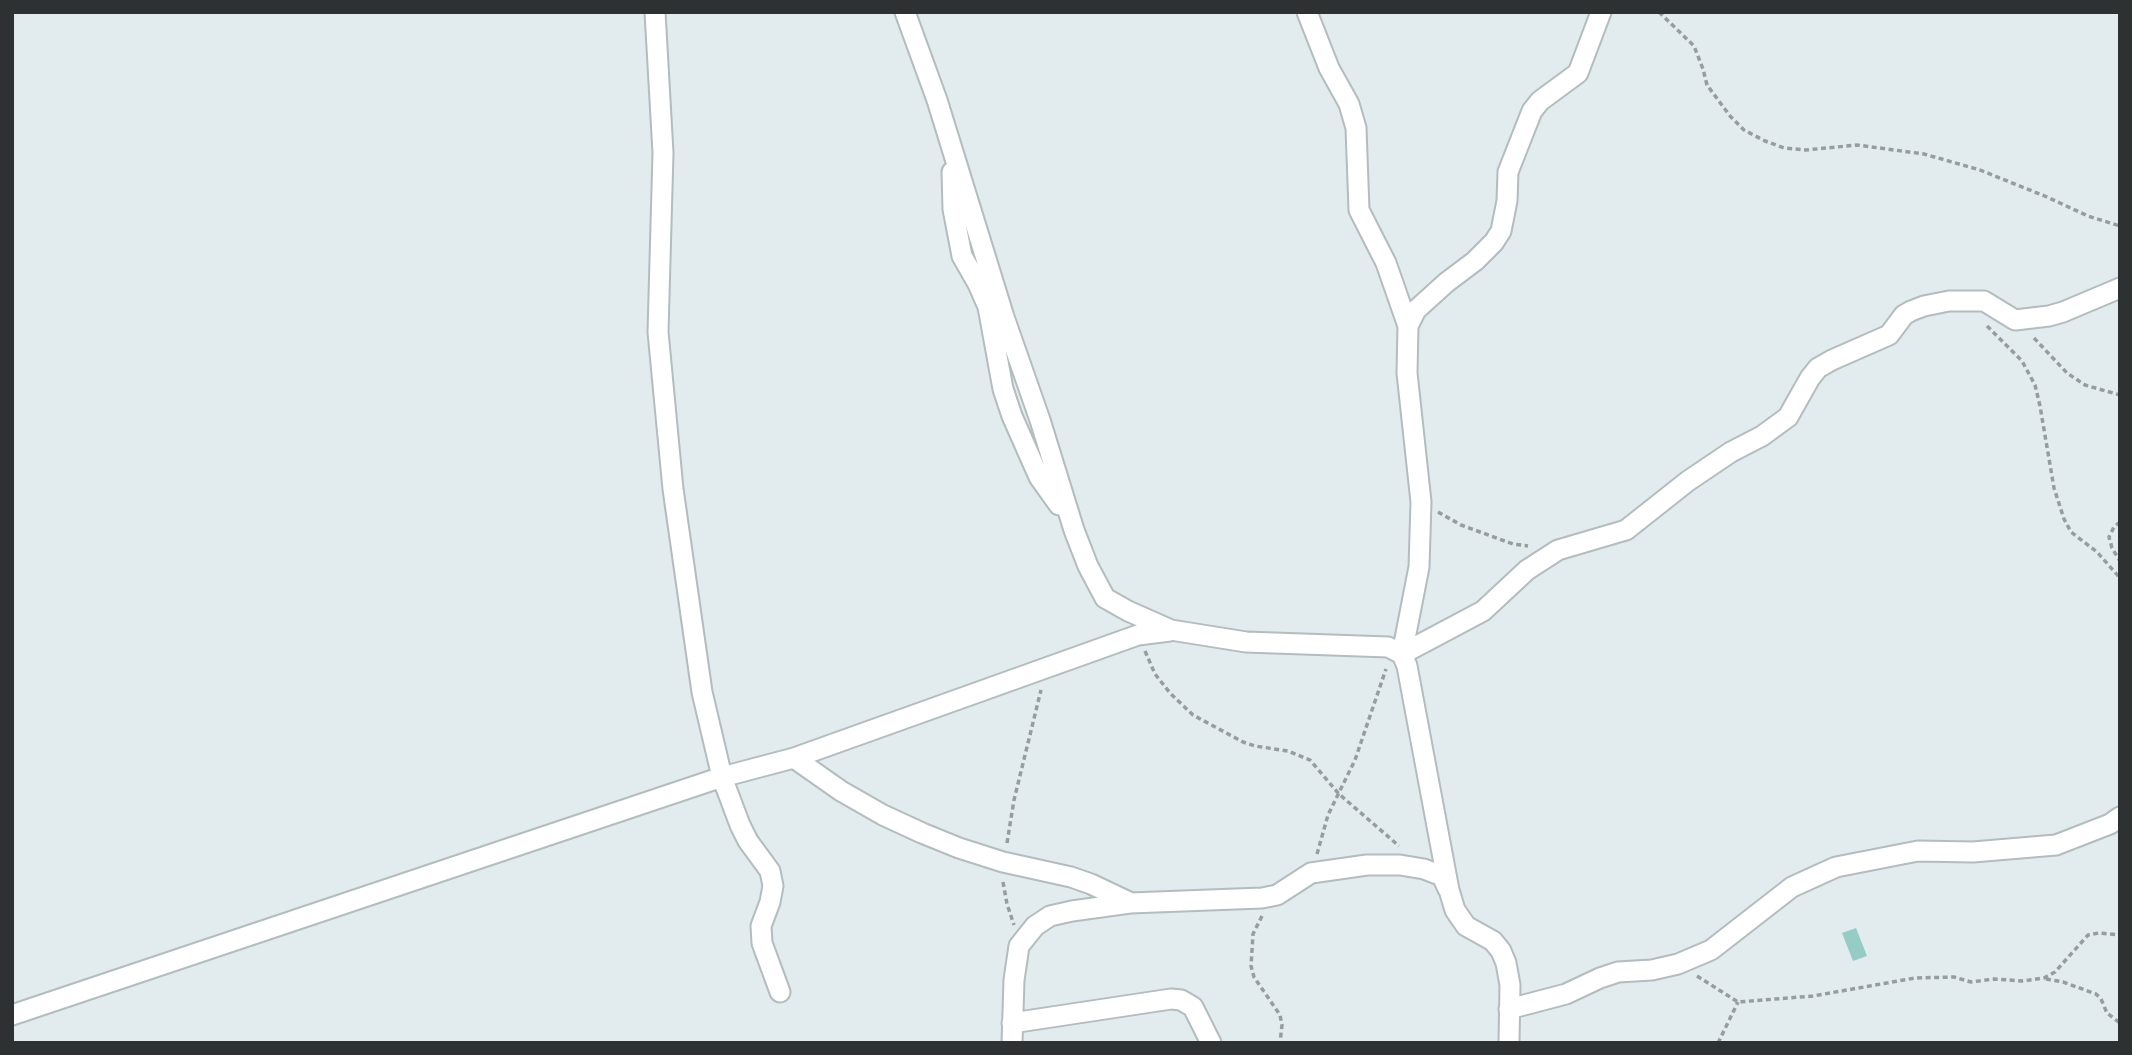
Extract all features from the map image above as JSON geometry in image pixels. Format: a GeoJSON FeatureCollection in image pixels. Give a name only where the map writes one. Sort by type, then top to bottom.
{"type":"FeatureCollection","features":[{"type":"Feature","properties":{"kind":"street"},"geometry":{"type":"LineString","coordinates":[[655,12],[663,153],[658,332],[673,489],[702,692],[722,777],[748,841],[770,871],[773,886],[761,926],[762,943],[780,992]]}},
{"type":"Feature","properties":{"kind":"street"},"geometry":{"type":"LineString","coordinates":[[905,12],[937,100],[1074,530],[1088,566],[1105,598],[1138,635]]}},
{"type":"Feature","properties":{"kind":"street"},"geometry":{"type":"LineString","coordinates":[[1307,12],[1329,68],[1349,104],[1356,128],[1359,210],[1385,263],[1408,326],[1407,373],[1421,502],[1419,567],[1395,650]]}},
{"type":"Feature","properties":{"kind":"street"},"geometry":{"type":"LineString","coordinates":[[1408,326],[1416,310],[1475,261],[1501,231],[1507,201],[1508,172],[1532,111],[1540,101],[1578,73],[1601,12]]}},
{"type":"Feature","properties":{"kind":"street"},"geometry":{"type":"LineString","coordinates":[[1105,598],[1171,630],[1246,642],[1395,650],[1483,611],[1527,570],[1558,550],[1626,530],[1688,481],[1788,417],[1818,368],[1889,335],[1904,315],[1911,311],[1949,301],[1984,301],[2015,320],[2063,312],[2120,288]]}},
{"type":"Feature","properties":{"kind":"street"},"geometry":{"type":"LineString","coordinates":[[12,1015],[722,777],[794,758],[1138,635],[1171,630]]}},
{"type":"Feature","properties":{"kind":"street"},"geometry":{"type":"LineString","coordinates":[[1395,650],[1407,666],[1455,910],[1466,926],[1493,940],[1506,963],[1510,985],[1509,1043]]}},
{"type":"Feature","properties":{"kind":"street"},"geometry":{"type":"LineString","coordinates":[[794,758],[841,791],[883,815],[959,848],[1003,862],[1070,877],[1129,903]]}},
{"type":"Feature","properties":{"kind":"street"},"geometry":{"type":"LineString","coordinates":[[1509,1009],[1566,994],[1618,972],[1652,970],[1678,964],[1711,950],[1793,887],[1836,867],[1918,851],[1973,852],[2056,845],[2110,824],[2120,817]]}},
{"type":"Feature","properties":{"kind":"street"},"geometry":{"type":"LineString","coordinates":[[1211,1043],[1193,1007],[1181,1000],[1171,999],[1012,1033],[1014,980],[1019,946],[1035,926],[1050,916],[1129,903],[1246,899],[1277,895],[1311,873],[1367,865],[1400,865],[1424,869],[1442,876],[1449,890]]}},
{"type":"Feature","properties":{"kind":"path"},"geometry":{"type":"LineString","coordinates":[[1659,12],[1694,46],[1707,85],[1730,116],[1744,130],[1765,141],[1784,148],[1806,150],[1857,145],[1924,154],[1980,170],[2088,216],[2120,226]]}},
{"type":"Feature","properties":{"kind":"path"},"geometry":{"type":"LineString","coordinates":[[2015,320],[2067,373],[2085,385],[2120,394]]}},
{"type":"Feature","properties":{"kind":"path"},"geometry":{"type":"LineString","coordinates":[[1986,326],[2021,361],[2035,385],[2054,488],[2064,519],[2071,532],[2097,552],[2120,578]]}},
{"type":"Feature","properties":{"kind":"path"},"geometry":{"type":"LineString","coordinates":[[1421,502],[1461,525],[1513,544],[1558,550]]}},
{"type":"Feature","properties":{"kind":"path"},"geometry":{"type":"LineString","coordinates":[[2120,522],[2109,537],[2120,561]]}},
{"type":"Feature","properties":{"kind":"path"},"geometry":{"type":"LineString","coordinates":[[1138,635],[1156,674],[1170,693],[1193,715],[1243,742],[1288,751],[1310,760],[1339,794],[1424,869]]}},
{"type":"Feature","properties":{"kind":"path"},"geometry":{"type":"LineString","coordinates":[[1311,873],[1328,815],[1355,760],[1395,650]]}},
{"type":"Feature","properties":{"kind":"path"},"geometry":{"type":"LineString","coordinates":[[1019,946],[1003,884],[1003,862],[1014,800],[1047,668]]}},
{"type":"Feature","properties":{"kind":"path"},"geometry":{"type":"LineString","coordinates":[[1277,895],[1253,934],[1251,966],[1254,977],[1280,1015],[1280,1043]]}},
{"type":"Feature","properties":{"kind":"path"},"geometry":{"type":"LineString","coordinates":[[1678,964],[1738,1002],[1813,996],[1915,978],[1954,977],[1976,982],[1994,978],[2022,981],[2043,978],[2055,972],[2088,935],[2120,935]]}},
{"type":"Feature","properties":{"kind":"path"},"geometry":{"type":"LineString","coordinates":[[2043,978],[2096,994],[2107,1013],[2120,1023]]}},
{"type":"Feature","properties":{"kind":"path"},"geometry":{"type":"LineString","coordinates":[[1718,1043],[1738,1002]]}},
{"type":"Feature","properties":{"kind":"building"},"geometry":{"type":"Polygon","coordinates":[[[1856,928],[1867,956],[1853,961],[1842,933],[1856,928]]]}}]}
